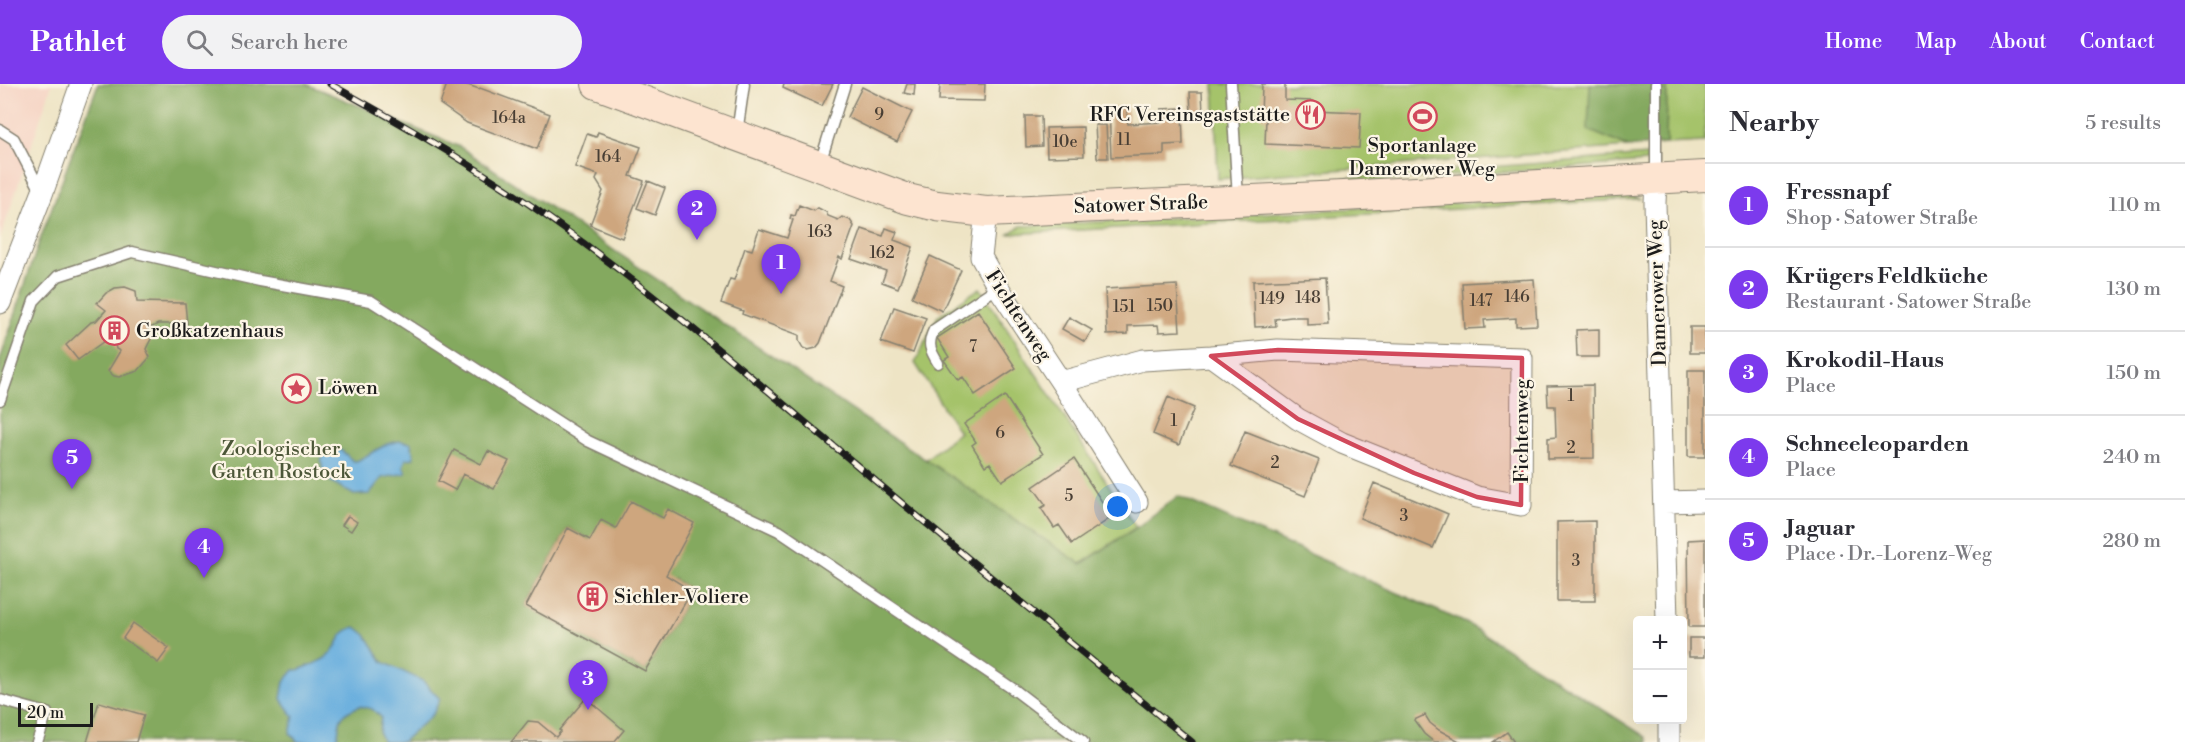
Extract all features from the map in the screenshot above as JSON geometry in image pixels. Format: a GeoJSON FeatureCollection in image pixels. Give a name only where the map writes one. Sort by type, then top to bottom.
{"type":"FeatureCollection","features":[{"type":"Feature","properties":{"kind":"main road","name":"Satower Straße"},"geometry":{"type":"LineString","coordinates":[[597,84],[634,90],[737,136],[908,199],[945,207],[986,212],[1705,176]]}},
{"type":"Feature","properties":{"kind":"street"},"geometry":{"type":"LineString","coordinates":[[0,303],[81,84]]}},
{"type":"Feature","properties":{"kind":"street","name":"Damerower Weg"},"geometry":{"type":"LineString","coordinates":[[1656,180],[1667,616]]}},
{"type":"Feature","properties":{"kind":"street","name":"Fichtenweg"},"geometry":{"type":"LineString","coordinates":[[986,212],[981,257],[1137,502]]}},
{"type":"Feature","properties":{"kind":"street","name":"Fichtenweg"},"geometry":{"type":"LineString","coordinates":[[1061,382],[1143,360],[1278,350],[1522,358],[1521,505],[1477,497],[1342,443],[1298,419],[1211,356]]}},
{"type":"Feature","properties":{"kind":"street"},"geometry":{"type":"LineString","coordinates":[[1664,502],[1705,501]]}},
{"type":"Feature","properties":{"kind":"street"},"geometry":{"type":"LineString","coordinates":[[1669,724],[1669,742]]}},
{"type":"Feature","properties":{"kind":"lane"},"geometry":{"type":"LineString","coordinates":[[819,166],[845,84]]}},
{"type":"Feature","properties":{"kind":"lane"},"geometry":{"type":"LineString","coordinates":[[1231,84],[1239,201]]}},
{"type":"Feature","properties":{"kind":"lane","name":"Damerower Weg"},"geometry":{"type":"LineString","coordinates":[[1656,84],[1656,180]]}},
{"type":"Feature","properties":{"kind":"lane"},"geometry":{"type":"LineString","coordinates":[[737,136],[741,85]]}},
{"type":"Feature","properties":{"kind":"lane"},"geometry":{"type":"LineString","coordinates":[[0,130],[14,139],[42,194]]}},
{"type":"Feature","properties":{"kind":"lane"},"geometry":{"type":"LineString","coordinates":[[0,400],[34,301],[58,276],[132,252],[260,281],[371,301],[588,441],[779,531],[1016,691],[1083,742]]}},
{"type":"Feature","properties":{"kind":"lane"},"geometry":{"type":"LineString","coordinates":[[938,363],[930,350],[930,338],[934,330],[998,287]]}},
{"type":"Feature","properties":{"kind":"lane"},"geometry":{"type":"LineString","coordinates":[[0,700],[46,713],[37,742]]}},
{"type":"Feature","properties":{"kind":"highlighted area"},"geometry":{"type":"Polygon","coordinates":[[[1278,350],[1522,358],[1521,505],[1477,497],[1414,473],[1298,419],[1211,356],[1278,350]]]}},
{"type":"Feature","properties":{"kind":"shaded area"},"geometry":{"type":"Polygon","coordinates":[[[0,84],[52,84],[0,239],[0,84]]]}},
{"type":"Feature","properties":{"kind":"green space","name":"Zoologischer Garten Rostock"},"geometry":{"type":"Polygon","coordinates":[[[98,84],[306,84],[460,147],[1081,564],[1136,528],[1178,496],[1468,624],[1646,737],[1648,742],[0,742],[0,360],[38,245],[98,84]],[[568,528],[526,606],[645,671],[692,591],[674,579],[662,601],[612,574],[621,557],[568,528]]]}},
{"type":"Feature","properties":{"kind":"green space","name":"Sportanlage Damerower Weg"},"geometry":{"type":"Polygon","coordinates":[[[1214,84],[1632,84],[1628,147],[1218,179],[1214,84]]]}},
{"type":"Feature","properties":{"kind":"green space"},"geometry":{"type":"Polygon","coordinates":[[[1590,84],[1667,84],[1666,144],[1628,147],[1588,130],[1590,84]]]}},
{"type":"Feature","properties":{"kind":"green space"},"geometry":{"type":"Polygon","coordinates":[[[1667,84],[1705,84],[1705,142],[1666,144],[1667,84]]]}},
{"type":"Feature","properties":{"kind":"green space"},"geometry":{"type":"Polygon","coordinates":[[[1647,155],[1647,162],[1262,189],[1253,185],[1647,155]]]}},
{"type":"Feature","properties":{"kind":"green space"},"geometry":{"type":"Polygon","coordinates":[[[1629,194],[1639,199],[1009,234],[1021,226],[1629,194]]]}},
{"type":"Feature","properties":{"kind":"green space"},"geometry":{"type":"Polygon","coordinates":[[[980,288],[1136,527],[1081,564],[925,460],[959,432],[915,363],[938,316],[980,288]]]}},
{"type":"Feature","properties":{"kind":"water"},"geometry":{"type":"Polygon","coordinates":[[[400,441],[411,443],[414,458],[406,459],[403,466],[406,473],[382,478],[369,494],[354,495],[325,478],[322,458],[333,448],[342,451],[353,461],[357,461],[387,444],[400,441]]]}},
{"type":"Feature","properties":{"kind":"water"},"geometry":{"type":"Polygon","coordinates":[[[356,627],[366,635],[383,662],[423,681],[440,699],[433,714],[402,742],[383,742],[379,733],[381,717],[372,709],[360,706],[342,716],[336,742],[298,742],[290,733],[294,717],[281,699],[284,682],[294,670],[327,657],[343,634],[356,627]]]}},
{"type":"Feature","properties":{"kind":"building"},"geometry":{"type":"Polygon","coordinates":[[[447,84],[465,84],[480,88],[550,114],[537,149],[467,123],[440,104],[447,84]]]}},
{"type":"Feature","properties":{"kind":"building"},"geometry":{"type":"Polygon","coordinates":[[[784,84],[833,84],[822,106],[783,88],[784,84]]]}},
{"type":"Feature","properties":{"kind":"building"},"geometry":{"type":"Polygon","coordinates":[[[907,84],[915,84],[914,95],[904,93],[907,84]]]}},
{"type":"Feature","properties":{"kind":"building"},"geometry":{"type":"Polygon","coordinates":[[[940,84],[985,84],[984,101],[939,100],[940,84]]]}},
{"type":"Feature","properties":{"kind":"building","name":"RFC Vereinsgaststätte"},"geometry":{"type":"Polygon","coordinates":[[[1262,84],[1285,84],[1285,100],[1313,101],[1313,110],[1361,112],[1359,148],[1265,144],[1266,118],[1261,118],[1262,84]]]}},
{"type":"Feature","properties":{"kind":"building"},"geometry":{"type":"Polygon","coordinates":[[[862,87],[912,112],[897,142],[847,117],[862,87]]]}},
{"type":"Feature","properties":{"kind":"building"},"geometry":{"type":"Polygon","coordinates":[[[1190,92],[1202,92],[1203,113],[1191,113],[1190,92]]]}},
{"type":"Feature","properties":{"kind":"building"},"geometry":{"type":"Polygon","coordinates":[[[1127,107],[1128,124],[1161,122],[1161,109],[1182,108],[1183,144],[1164,145],[1164,155],[1111,157],[1109,108],[1127,107]]]}},
{"type":"Feature","properties":{"kind":"building"},"geometry":{"type":"Polygon","coordinates":[[[1025,116],[1041,116],[1042,146],[1026,147],[1025,116]]]}},
{"type":"Feature","properties":{"kind":"building"},"geometry":{"type":"Polygon","coordinates":[[[1095,125],[1106,125],[1108,158],[1097,158],[1095,125]]]}},
{"type":"Feature","properties":{"kind":"building"},"geometry":{"type":"Polygon","coordinates":[[[1083,127],[1084,156],[1047,157],[1046,128],[1083,127]]]}},
{"type":"Feature","properties":{"kind":"building"},"geometry":{"type":"Polygon","coordinates":[[[598,132],[641,147],[630,176],[644,181],[622,238],[590,225],[603,191],[596,180],[598,175],[575,167],[587,134],[596,137],[598,132]]]}},
{"type":"Feature","properties":{"kind":"building"},"geometry":{"type":"Polygon","coordinates":[[[648,181],[665,188],[655,215],[637,208],[648,181]]]}},
{"type":"Feature","properties":{"kind":"building"},"geometry":{"type":"Polygon","coordinates":[[[799,205],[814,211],[818,208],[838,220],[842,217],[850,220],[854,226],[842,259],[839,257],[830,281],[842,286],[820,343],[816,348],[808,350],[803,348],[799,335],[742,314],[743,311],[721,303],[730,279],[734,280],[745,248],[752,250],[759,229],[787,238],[793,220],[790,219],[791,215],[795,216],[799,205]]]}},
{"type":"Feature","properties":{"kind":"building"},"geometry":{"type":"Polygon","coordinates":[[[886,228],[897,232],[894,240],[913,247],[898,288],[882,282],[886,271],[851,259],[862,229],[883,236],[886,228]]]}},
{"type":"Feature","properties":{"kind":"building"},"geometry":{"type":"Polygon","coordinates":[[[930,256],[961,270],[942,311],[912,297],[930,256]]]}},
{"type":"Feature","properties":{"kind":"building"},"geometry":{"type":"Polygon","coordinates":[[[1325,278],[1328,324],[1307,325],[1307,317],[1291,317],[1275,319],[1276,326],[1255,327],[1253,281],[1325,278]]]}},
{"type":"Feature","properties":{"kind":"building"},"geometry":{"type":"Polygon","coordinates":[[[1534,279],[1537,325],[1516,326],[1516,318],[1484,320],[1485,328],[1465,329],[1462,283],[1534,279]]]}},
{"type":"Feature","properties":{"kind":"building"},"geometry":{"type":"Polygon","coordinates":[[[1177,285],[1180,331],[1159,332],[1158,325],[1128,326],[1128,334],[1107,335],[1105,289],[1177,285]]]}},
{"type":"Feature","properties":{"kind":"building","name":"Großkatzenhaus"},"geometry":{"type":"Polygon","coordinates":[[[125,287],[136,291],[137,302],[185,303],[187,324],[158,324],[148,329],[152,337],[146,349],[150,357],[138,371],[119,377],[108,371],[120,351],[116,349],[114,341],[103,342],[78,360],[66,345],[106,310],[97,303],[106,293],[115,288],[125,287]]]}},
{"type":"Feature","properties":{"kind":"building"},"geometry":{"type":"Polygon","coordinates":[[[894,307],[926,318],[913,353],[881,342],[894,307]]]}},
{"type":"Feature","properties":{"kind":"building"},"geometry":{"type":"Polygon","coordinates":[[[978,311],[1016,368],[975,395],[963,377],[958,380],[944,360],[949,357],[937,338],[978,311]]]}},
{"type":"Feature","properties":{"kind":"building"},"geometry":{"type":"Polygon","coordinates":[[[1069,317],[1092,330],[1085,342],[1062,329],[1069,317]]]}},
{"type":"Feature","properties":{"kind":"building"},"geometry":{"type":"Polygon","coordinates":[[[1690,327],[1705,327],[1705,353],[1690,353],[1690,327]]]}},
{"type":"Feature","properties":{"kind":"building"},"geometry":{"type":"Polygon","coordinates":[[[1599,329],[1599,357],[1577,357],[1576,330],[1599,329]]]}},
{"type":"Feature","properties":{"kind":"building"},"geometry":{"type":"Polygon","coordinates":[[[1688,370],[1705,370],[1705,457],[1688,457],[1688,370]]]}},
{"type":"Feature","properties":{"kind":"building"},"geometry":{"type":"Polygon","coordinates":[[[1593,385],[1594,458],[1548,459],[1548,438],[1556,437],[1555,406],[1548,406],[1547,386],[1593,385]]]}},
{"type":"Feature","properties":{"kind":"building"},"geometry":{"type":"Polygon","coordinates":[[[1005,396],[1043,454],[1002,481],[990,463],[985,466],[972,445],[976,442],[964,424],[1005,396]]]}},
{"type":"Feature","properties":{"kind":"building"},"geometry":{"type":"Polygon","coordinates":[[[1168,397],[1194,408],[1179,445],[1153,434],[1168,397]]]}},
{"type":"Feature","properties":{"kind":"building"},"geometry":{"type":"Polygon","coordinates":[[[1245,431],[1319,460],[1305,496],[1231,466],[1245,431]]]}},
{"type":"Feature","properties":{"kind":"building"},"geometry":{"type":"Polygon","coordinates":[[[454,450],[481,464],[488,451],[509,461],[494,489],[463,474],[455,490],[438,481],[454,450]]]}},
{"type":"Feature","properties":{"kind":"building"},"geometry":{"type":"Polygon","coordinates":[[[1074,459],[1112,517],[1072,544],[1059,525],[1054,528],[1041,508],[1046,505],[1033,487],[1074,459]]]}},
{"type":"Feature","properties":{"kind":"building"},"geometry":{"type":"Polygon","coordinates":[[[1374,483],[1448,514],[1433,548],[1360,518],[1374,483]]]}},
{"type":"Feature","properties":{"kind":"building","name":"Sichler-Voliere"},"geometry":{"type":"Polygon","coordinates":[[[631,501],[663,518],[668,509],[694,523],[666,575],[692,591],[645,671],[526,606],[568,528],[590,540],[601,520],[616,528],[631,501]]]}},
{"type":"Feature","properties":{"kind":"building"},"geometry":{"type":"Polygon","coordinates":[[[348,516],[357,522],[351,531],[342,525],[348,516]]]}},
{"type":"Feature","properties":{"kind":"building"},"geometry":{"type":"Polygon","coordinates":[[[1595,521],[1595,601],[1557,601],[1557,522],[1595,521]]]}},
{"type":"Feature","properties":{"kind":"building"},"geometry":{"type":"Polygon","coordinates":[[[1705,539],[1705,627],[1689,627],[1688,540],[1705,539]]]}},
{"type":"Feature","properties":{"kind":"building"},"geometry":{"type":"Polygon","coordinates":[[[133,623],[169,648],[158,663],[123,638],[133,623]]]}},
{"type":"Feature","properties":{"kind":"building"},"geometry":{"type":"Polygon","coordinates":[[[1689,638],[1705,638],[1705,657],[1689,657],[1689,638]]]}},
{"type":"Feature","properties":{"kind":"building"},"geometry":{"type":"Polygon","coordinates":[[[586,698],[624,730],[614,742],[511,742],[528,721],[538,722],[556,737],[561,731],[559,730],[586,698]]]}},
{"type":"Feature","properties":{"kind":"building"},"geometry":{"type":"Polygon","coordinates":[[[99,702],[144,715],[136,742],[87,742],[99,702]]]}},
{"type":"Feature","properties":{"kind":"building"},"geometry":{"type":"Polygon","coordinates":[[[1425,715],[1430,723],[1439,730],[1461,742],[1434,742],[1424,734],[1414,720],[1425,715]]]}},
{"type":"Feature","properties":{"kind":"building"},"geometry":{"type":"Polygon","coordinates":[[[1507,732],[1514,742],[1493,742],[1507,732]]]}},
{"type":"Feature","properties":{"kind":"railway"},"geometry":{"type":"LineString","coordinates":[[330,84],[466,163],[580,240],[670,310],[1192,742]]}},
{"type":"Feature","properties":{"kind":"place","name":"RFC Vereinsgaststätte"},"geometry":{"type":"Point","coordinates":[1311,115]}},
{"type":"Feature","properties":{"kind":"place","name":"Sportanlage Damerower Weg"},"geometry":{"type":"Point","coordinates":[1422,116]}},
{"type":"Feature","properties":{"kind":"place","name":"Krügers Feldküche"},"geometry":{"type":"Point","coordinates":[697,240]}},
{"type":"Feature","properties":{"kind":"place","name":"Fressnapf"},"geometry":{"type":"Point","coordinates":[781,294]}},
{"type":"Feature","properties":{"kind":"place","name":"Großkatzenhaus"},"geometry":{"type":"Point","coordinates":[115,331]}},
{"type":"Feature","properties":{"kind":"place","name":"Löwen"},"geometry":{"type":"Point","coordinates":[297,388]}},
{"type":"Feature","properties":{"kind":"place","name":"Jaguar"},"geometry":{"type":"Point","coordinates":[72,489]}},
{"type":"Feature","properties":{"kind":"place","name":"Schneeleoparden"},"geometry":{"type":"Point","coordinates":[204,578]}},
{"type":"Feature","properties":{"kind":"place","name":"Sichler-Voliere"},"geometry":{"type":"Point","coordinates":[593,597]}},
{"type":"Feature","properties":{"kind":"place","name":"Krokodil-Haus"},"geometry":{"type":"Point","coordinates":[588,710]}}]}
